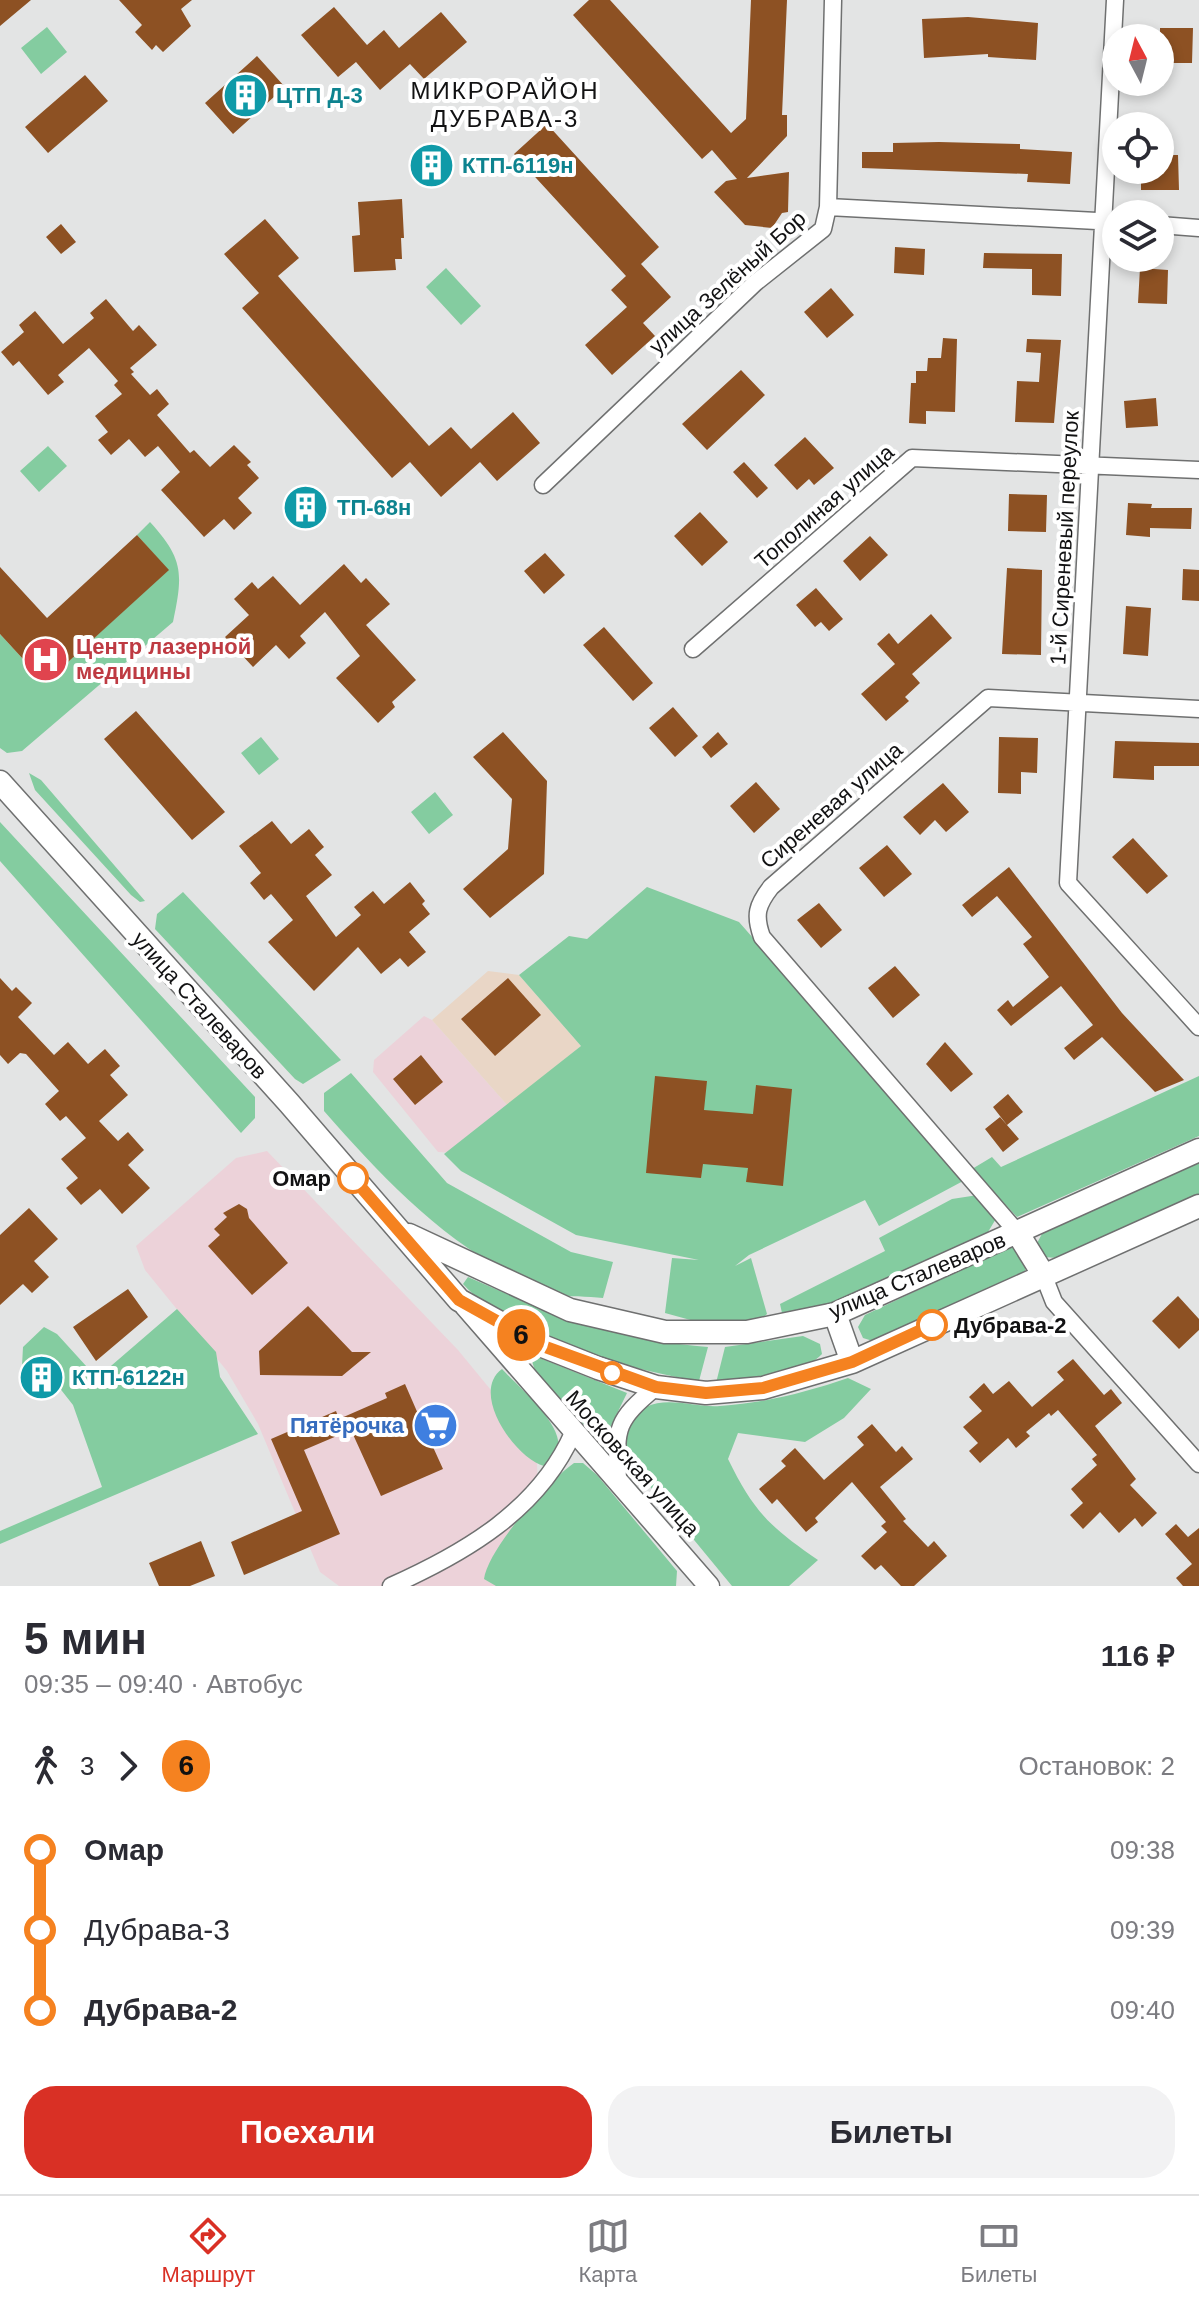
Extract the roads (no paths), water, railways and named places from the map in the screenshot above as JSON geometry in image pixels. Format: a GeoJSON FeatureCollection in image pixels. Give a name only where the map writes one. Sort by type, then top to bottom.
{"type":"FeatureCollection","features":[{"type":"Feature","properties":{"kind":"main road","name":"улица Сталеваров"},"geometry":{"type":"LineString","coordinates":[[0,782],[459,1300],[540,1345],[656,1387],[706,1393],[763,1388],[852,1362],[1199,1206]]}},
{"type":"Feature","properties":{"kind":"main road","name":"улица Сталеваров"},"geometry":{"type":"LineString","coordinates":[[398,1230],[493,1277],[570,1310],[665,1332],[747,1332],[835,1314],[1199,1150]]}},
{"type":"Feature","properties":{"kind":"main road"},"geometry":{"type":"LineString","coordinates":[[1017,1232],[1043,1274]]}},
{"type":"Feature","properties":{"kind":"main road"},"geometry":{"type":"LineString","coordinates":[[835,1314],[852,1362]]}},
{"type":"Feature","properties":{"kind":"street"},"geometry":{"type":"LineString","coordinates":[[828,207],[833,0]]}},
{"type":"Feature","properties":{"kind":"street","name":"1-й Сиреневый переулок"},"geometry":{"type":"LineString","coordinates":[[1110,200],[1115,0]]}},
{"type":"Feature","properties":{"kind":"street","name":"улица Зелёный Бор"},"geometry":{"type":"LineString","coordinates":[[543,485],[755,283],[823,229],[828,207],[1102,222]]}},
{"type":"Feature","properties":{"kind":"street"},"geometry":{"type":"LineString","coordinates":[[1174,226],[1199,228]]}},
{"type":"Feature","properties":{"kind":"street","name":"1-й Сиреневый переулок"},"geometry":{"type":"LineString","coordinates":[[1106,272],[1090,463],[1068,883],[1199,1027]]}},
{"type":"Feature","properties":{"kind":"street","name":"Тополиная улица"},"geometry":{"type":"LineString","coordinates":[[693,649],[912,458],[1090,463],[1199,470]]}},
{"type":"Feature","properties":{"kind":"street","name":"Сиреневая улица"},"geometry":{"type":"LineString","coordinates":[[1017,1232],[762,937],[757,922],[758,903],[771,887],[988,698],[1199,709]]}},
{"type":"Feature","properties":{"kind":"street"},"geometry":{"type":"LineString","coordinates":[[1043,1274],[1054,1302],[1199,1464]]}},
{"type":"Feature","properties":{"kind":"street","name":"Московская улица"},"geometry":{"type":"LineString","coordinates":[[459,1300],[709,1586]]}},
{"type":"Feature","properties":{"kind":"street"},"geometry":{"type":"LineString","coordinates":[[618,1481],[620,1424],[633,1406],[656,1387]]}},
{"type":"Feature","properties":{"kind":"street"},"geometry":{"type":"LineString","coordinates":[[391,1586],[452,1559],[513,1513],[561,1461],[573,1433]]}},
{"type":"Feature","properties":{"kind":"place","name":"ЦТП Д-3"},"geometry":{"type":"Point","coordinates":[245,95]}},
{"type":"Feature","properties":{"kind":"place","name":"КТП-6119н"},"geometry":{"type":"Point","coordinates":[431,165]}},
{"type":"Feature","properties":{"kind":"place","name":"ТП-68н"},"geometry":{"type":"Point","coordinates":[306,507]}},
{"type":"Feature","properties":{"kind":"place","name":"Центр лазерной медицины"},"geometry":{"type":"Point","coordinates":[45,659]}},
{"type":"Feature","properties":{"kind":"place","name":"Омар"},"geometry":{"type":"Point","coordinates":[353,1178]}},
{"type":"Feature","properties":{"kind":"place","name":"Дубрава-2"},"geometry":{"type":"Point","coordinates":[932,1325]}},
{"type":"Feature","properties":{"kind":"place","name":"КТП-6122н"},"geometry":{"type":"Point","coordinates":[41,1377]}},
{"type":"Feature","properties":{"kind":"place","name":"Пятёрочка"},"geometry":{"type":"Point","coordinates":[435,1425]}},
{"type":"Feature","properties":{"kind":"district","name":"МИКРОРАЙОН ДУБРАВА-3"},"geometry":{"type":"Point","coordinates":[505,105]}}]}
